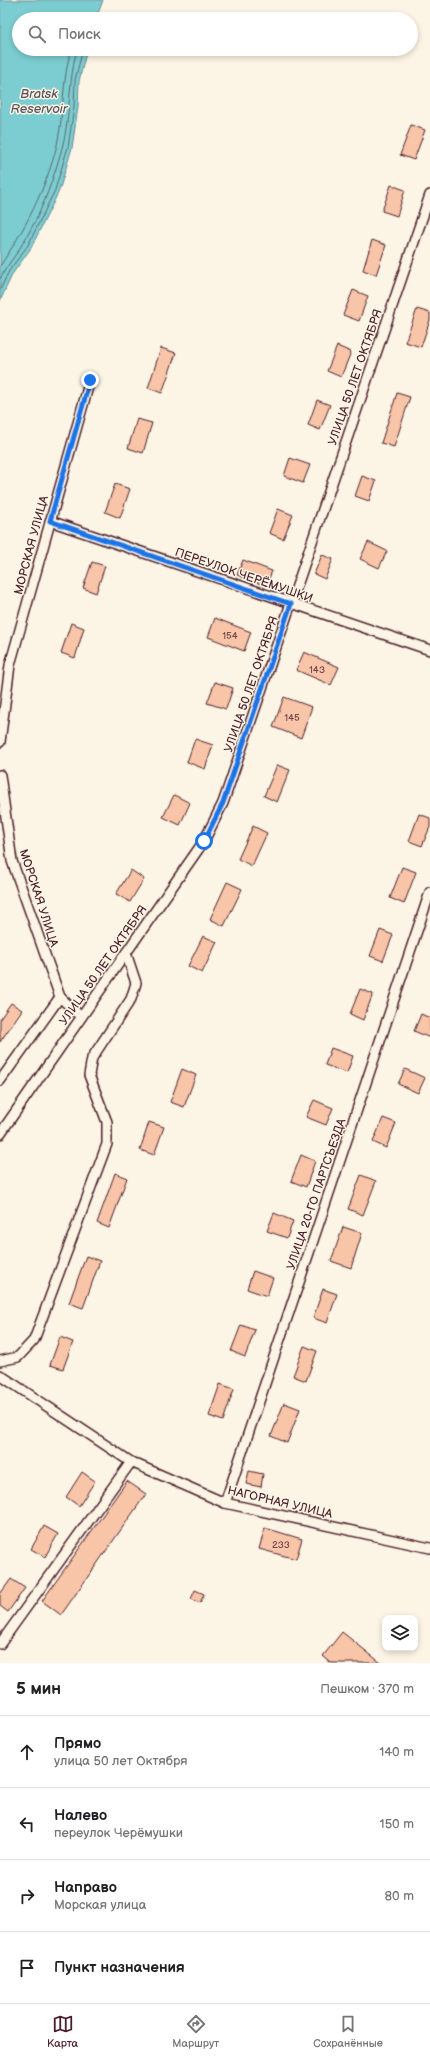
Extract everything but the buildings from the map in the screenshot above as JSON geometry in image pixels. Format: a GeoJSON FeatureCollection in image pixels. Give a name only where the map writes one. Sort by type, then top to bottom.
{"type":"FeatureCollection","features":[{"type":"Feature","properties":{"kind":"street","name":"УЛИЦА 50 ЛЕТ ОКТЯБРЯ"},"geometry":{"type":"LineString","coordinates":[[0,1134],[204,841],[223,803],[430,195]]}},
{"type":"Feature","properties":{"kind":"street","name":"МОРСКАЯ УЛИЦА"},"geometry":{"type":"LineString","coordinates":[[0,742],[10,665],[90,380]]}},
{"type":"Feature","properties":{"kind":"street","name":"ПЕРЕУЛОК ЧЕРЁМУШКИ"},"geometry":{"type":"LineString","coordinates":[[50,521],[430,650]]}},
{"type":"Feature","properties":{"kind":"street","name":"МОРСКАЯ УЛИЦА"},"geometry":{"type":"LineString","coordinates":[[0,775],[12,861],[60,996],[82,1017]]}},
{"type":"Feature","properties":{"kind":"street","name":"УЛИЦА 20-ГО ПАРТСЪЕЗДА"},"geometry":{"type":"LineString","coordinates":[[225,1503],[430,892]]}},
{"type":"Feature","properties":{"kind":"street"},"geometry":{"type":"LineString","coordinates":[[0,1361],[18,1357],[34,1340],[107,1144],[107,1122],[89,1075],[92,1058],[131,999],[136,983],[126,953]]}},
{"type":"Feature","properties":{"kind":"street"},"geometry":{"type":"LineString","coordinates":[[0,1081],[60,996]]}},
{"type":"Feature","properties":{"kind":"street","name":"НАГОРНАЯ УЛИЦА"},"geometry":{"type":"LineString","coordinates":[[0,1375],[131,1462],[225,1503],[430,1548]]}},
{"type":"Feature","properties":{"kind":"street"},"geometry":{"type":"LineString","coordinates":[[0,1644],[131,1462]]}},
{"type":"Feature","properties":{"kind":"water","name":"Bratsk Reservoir"},"geometry":{"type":"Polygon","coordinates":[[[0,0],[103,0],[99,12],[12,12],[12,56],[85,56],[79,81],[78,107],[72,148],[59,191],[31,248],[13,273],[0,301],[0,0]]]}},
{"type":"Feature","properties":{"kind":"route"},"geometry":{"type":"LineString","coordinates":[[90,380],[50,521],[291,604],[223,803],[204,841]]}}]}
